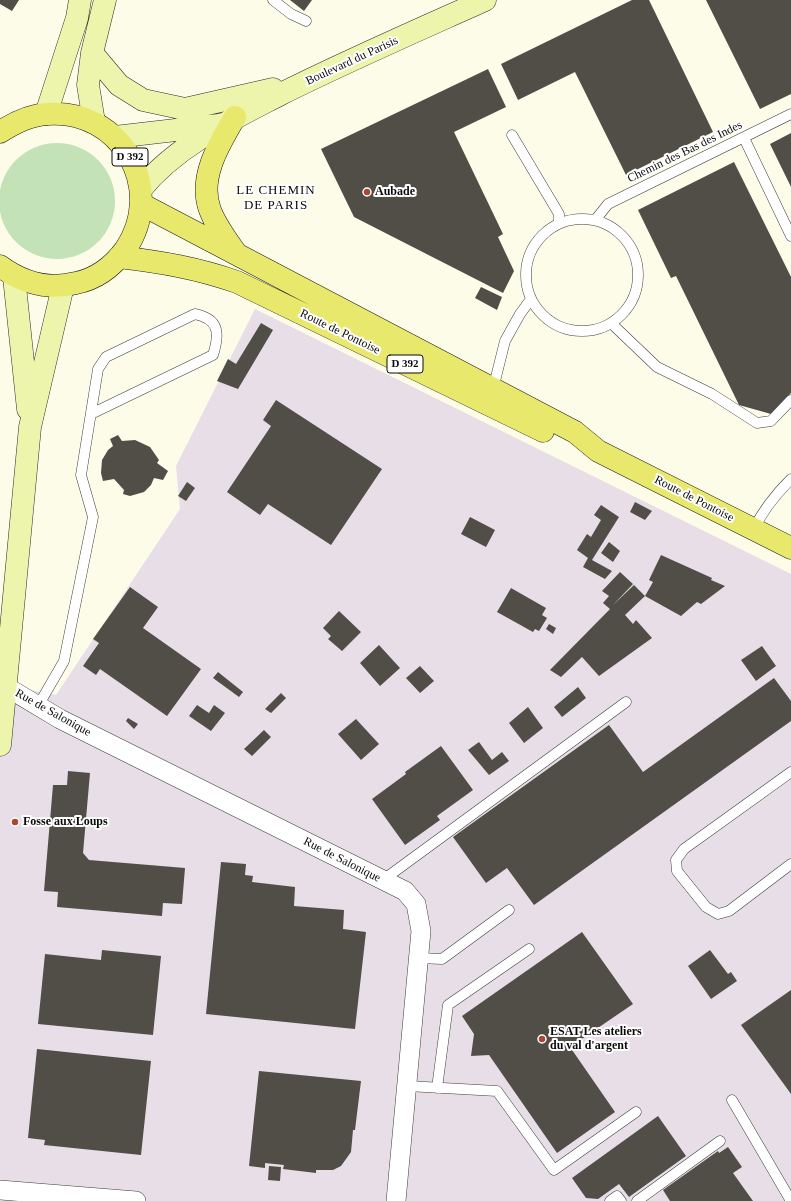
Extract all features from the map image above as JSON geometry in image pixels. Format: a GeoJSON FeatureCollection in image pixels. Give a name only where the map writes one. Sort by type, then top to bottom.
{"type":"FeatureCollection","features":[{"type":"Feature","properties":{"kind":"main road"},"geometry":{"type":"LineString","coordinates":[[46,114],[77,18],[80,0]]}},
{"type":"Feature","properties":{"kind":"main road"},"geometry":{"type":"LineString","coordinates":[[94,122],[88,85],[92,53],[105,0]]}},
{"type":"Feature","properties":{"kind":"main road","name":"Boulevard du Parisis"},"geometry":{"type":"LineString","coordinates":[[141,196],[153,174],[228,121],[307,81],[484,0]]}},
{"type":"Feature","properties":{"kind":"main road"},"geometry":{"type":"LineString","coordinates":[[92,53],[119,85],[143,100],[185,109],[307,81]]}},
{"type":"Feature","properties":{"kind":"main road","name":"D 392"},"geometry":{"type":"LineString","coordinates":[[0,132],[28,118],[46,114],[79,116],[94,122],[115,137],[127,153],[133,164],[141,196],[138,223],[131,241],[119,257],[103,272],[84,282],[63,286],[38,285],[7,271]]}},
{"type":"Feature","properties":{"kind":"main road"},"geometry":{"type":"LineString","coordinates":[[228,121],[211,166],[207,184],[207,196],[209,209],[214,221],[236,254]]}},
{"type":"Feature","properties":{"kind":"main road","name":"Boulevard du Parisis"},"geometry":{"type":"LineString","coordinates":[[115,137],[228,121]]}},
{"type":"Feature","properties":{"kind":"main road","name":"Route de Pontoise"},"geometry":{"type":"LineString","coordinates":[[141,196],[236,254],[575,432],[598,451]]}},
{"type":"Feature","properties":{"kind":"main road","name":"Route de Pontoise"},"geometry":{"type":"LineString","coordinates":[[119,257],[176,264],[203,270],[237,282],[570,444],[598,451],[791,548]]}},
{"type":"Feature","properties":{"kind":"main road"},"geometry":{"type":"LineString","coordinates":[[7,271],[30,427]]}},
{"type":"Feature","properties":{"kind":"main road"},"geometry":{"type":"LineString","coordinates":[[0,745],[2,685],[30,427],[63,286]]}},
{"type":"Feature","properties":{"kind":"street","name":"Rue de Salonique"},"geometry":{"type":"LineString","coordinates":[[2,685],[60,719],[405,891],[416,904],[421,931],[396,1201]]}},
{"type":"Feature","properties":{"kind":"street"},"geometry":{"type":"LineString","coordinates":[[0,1190],[136,1201]]}},
{"type":"Feature","properties":{"kind":"lane"},"geometry":{"type":"LineString","coordinates":[[273,0],[291,14],[306,20]]}},
{"type":"Feature","properties":{"kind":"lane","name":"Chemin des Bas des Indes"},"geometry":{"type":"LineString","coordinates":[[596,220],[608,204],[791,114]]}},
{"type":"Feature","properties":{"kind":"lane"},"geometry":{"type":"LineString","coordinates":[[512,135],[559,214],[559,223]]}},
{"type":"Feature","properties":{"kind":"lane"},"geometry":{"type":"LineString","coordinates":[[744,138],[791,236]]}},
{"type":"Feature","properties":{"kind":"lane"},"geometry":{"type":"LineString","coordinates":[[577,218],[596,220],[614,227],[628,240],[636,257],[639,276],[636,295],[626,311],[612,324],[594,331],[575,332],[557,326],[541,315],[531,299],[526,282],[526,264],[533,247],[544,233],[559,223],[577,218]]}},
{"type":"Feature","properties":{"kind":"lane"},"geometry":{"type":"LineString","coordinates":[[494,389],[505,341],[520,314],[531,299]]}},
{"type":"Feature","properties":{"kind":"lane"},"geometry":{"type":"LineString","coordinates":[[38,706],[64,661],[93,517],[81,475],[98,369],[106,357],[195,314],[205,316],[212,321],[217,330],[218,339],[214,355],[91,414]]}},
{"type":"Feature","properties":{"kind":"lane"},"geometry":{"type":"LineString","coordinates":[[612,324],[657,367],[712,394],[757,423],[771,421],[791,400]]}},
{"type":"Feature","properties":{"kind":"lane"},"geometry":{"type":"LineString","coordinates":[[754,529],[760,516],[780,490],[791,479]]}},
{"type":"Feature","properties":{"kind":"lane"},"geometry":{"type":"LineString","coordinates":[[383,880],[626,702]]}},
{"type":"Feature","properties":{"kind":"lane"},"geometry":{"type":"LineString","coordinates":[[791,772],[684,849],[676,860],[677,871],[706,907],[718,914],[729,911],[791,864]]}},
{"type":"Feature","properties":{"kind":"lane"},"geometry":{"type":"LineString","coordinates":[[419,958],[442,959],[509,910]]}},
{"type":"Feature","properties":{"kind":"lane"},"geometry":{"type":"LineString","coordinates":[[437,1088],[448,1005],[529,949]]}},
{"type":"Feature","properties":{"kind":"lane"},"geometry":{"type":"LineString","coordinates":[[407,1086],[497,1091],[554,1170],[636,1112]]}},
{"type":"Feature","properties":{"kind":"lane"},"geometry":{"type":"LineString","coordinates":[[732,1100],[791,1201]]}},
{"type":"Feature","properties":{"kind":"lane"},"geometry":{"type":"LineString","coordinates":[[637,1201],[720,1141]]}},
{"type":"Feature","properties":{"kind":"lane"},"geometry":{"type":"LineString","coordinates":[[610,1201],[617,1196],[621,1201]]}},
{"type":"Feature","properties":{"kind":"shaded area"},"geometry":{"type":"Polygon","coordinates":[[[255,309],[791,574],[791,1201],[0,1201],[0,684],[56,695],[180,509],[176,466],[255,309]]]}},
{"type":"Feature","properties":{"kind":"green space"},"geometry":{"type":"Polygon","coordinates":[[[57,143],[68,144],[79,148],[98,160],[110,179],[114,190],[114,212],[110,223],[98,242],[79,254],[68,258],[57,259],[46,258],[35,254],[16,242],[4,223],[0,212],[-1,201],[0,190],[4,179],[16,160],[35,148],[46,144],[57,143]]]}},
{"type":"Feature","properties":{"kind":"building"},"geometry":{"type":"Polygon","coordinates":[[[0,0],[19,0],[12,11],[0,4],[0,0]]]}},
{"type":"Feature","properties":{"kind":"building"},"geometry":{"type":"Polygon","coordinates":[[[290,0],[312,0],[304,11],[290,0]]]}},
{"type":"Feature","properties":{"kind":"building"},"geometry":{"type":"Polygon","coordinates":[[[632,0],[649,0],[713,132],[626,175],[575,72],[518,100],[501,64],[632,0]]]}},
{"type":"Feature","properties":{"kind":"building"},"geometry":{"type":"Polygon","coordinates":[[[706,0],[791,0],[791,94],[760,109],[706,0]]]}},
{"type":"Feature","properties":{"kind":"building"},"geometry":{"type":"Polygon","coordinates":[[[488,69],[506,107],[454,132],[503,234],[498,237],[514,271],[503,293],[354,217],[321,149],[488,69]]]}},
{"type":"Feature","properties":{"kind":"building"},"geometry":{"type":"Polygon","coordinates":[[[791,133],[791,187],[770,144],[791,133]]]}},
{"type":"Feature","properties":{"kind":"building"},"geometry":{"type":"Polygon","coordinates":[[[734,162],[791,277],[791,393],[771,414],[739,405],[676,276],[671,278],[638,210],[734,162]]]}},
{"type":"Feature","properties":{"kind":"building"},"geometry":{"type":"Polygon","coordinates":[[[481,287],[502,297],[497,310],[475,298],[481,287]]]}},
{"type":"Feature","properties":{"kind":"building"},"geometry":{"type":"Polygon","coordinates":[[[261,323],[273,330],[238,389],[217,381],[228,359],[236,364],[261,323]]]}},
{"type":"Feature","properties":{"kind":"building"},"geometry":{"type":"Polygon","coordinates":[[[276,400],[382,469],[331,545],[268,504],[260,515],[227,492],[271,426],[263,420],[276,400]]]}},
{"type":"Feature","properties":{"kind":"building"},"geometry":{"type":"Polygon","coordinates":[[[118,435],[122,441],[135,440],[150,447],[159,460],[157,463],[168,471],[163,480],[154,478],[151,485],[144,492],[130,496],[123,494],[124,490],[114,479],[103,481],[101,473],[102,460],[108,450],[113,446],[110,439],[118,435]]]}},
{"type":"Feature","properties":{"kind":"building"},"geometry":{"type":"Polygon","coordinates":[[[187,482],[195,488],[186,501],[178,496],[187,482]]]}},
{"type":"Feature","properties":{"kind":"building"},"geometry":{"type":"Polygon","coordinates":[[[635,502],[652,511],[645,520],[630,512],[635,502]]]}},
{"type":"Feature","properties":{"kind":"building"},"geometry":{"type":"Polygon","coordinates":[[[601,505],[619,517],[592,560],[612,571],[605,579],[583,567],[588,558],[577,550],[587,534],[591,537],[601,520],[594,515],[601,505]]]}},
{"type":"Feature","properties":{"kind":"building"},"geometry":{"type":"Polygon","coordinates":[[[470,517],[495,530],[486,547],[461,534],[470,517]]]}},
{"type":"Feature","properties":{"kind":"building"},"geometry":{"type":"Polygon","coordinates":[[[609,542],[620,551],[613,562],[601,553],[609,542]]]}},
{"type":"Feature","properties":{"kind":"building"},"geometry":{"type":"Polygon","coordinates":[[[661,555],[712,578],[711,580],[725,586],[701,604],[697,602],[681,616],[645,596],[653,582],[649,580],[661,555]]]}},
{"type":"Feature","properties":{"kind":"building"},"geometry":{"type":"Polygon","coordinates":[[[620,572],[633,584],[613,605],[634,585],[645,596],[625,615],[633,624],[636,620],[652,638],[599,676],[582,657],[561,677],[550,670],[610,609],[603,603],[609,596],[602,591],[620,572]]]}},
{"type":"Feature","properties":{"kind":"building"},"geometry":{"type":"Polygon","coordinates":[[[130,587],[158,607],[143,628],[201,669],[167,716],[100,669],[96,675],[83,666],[99,643],[93,639],[130,587]]]}},
{"type":"Feature","properties":{"kind":"building"},"geometry":{"type":"Polygon","coordinates":[[[511,588],[546,608],[542,615],[547,618],[539,631],[535,629],[533,632],[497,612],[511,588]]]}},
{"type":"Feature","properties":{"kind":"building"},"geometry":{"type":"Polygon","coordinates":[[[339,611],[361,632],[342,651],[328,639],[331,636],[323,628],[339,611]]]}},
{"type":"Feature","properties":{"kind":"building"},"geometry":{"type":"Polygon","coordinates":[[[549,624],[556,628],[553,634],[546,629],[549,624]]]}},
{"type":"Feature","properties":{"kind":"building"},"geometry":{"type":"Polygon","coordinates":[[[379,645],[400,668],[380,686],[360,663],[379,645]]]}},
{"type":"Feature","properties":{"kind":"building"},"geometry":{"type":"Polygon","coordinates":[[[762,646],[776,666],[756,681],[741,660],[762,646]]]}},
{"type":"Feature","properties":{"kind":"building"},"geometry":{"type":"Polygon","coordinates":[[[420,666],[434,681],[420,693],[406,678],[420,666]]]}},
{"type":"Feature","properties":{"kind":"building"},"geometry":{"type":"Polygon","coordinates":[[[218,672],[243,692],[239,697],[213,678],[218,672]]]}},
{"type":"Feature","properties":{"kind":"building"},"geometry":{"type":"Polygon","coordinates":[[[774,678],[791,701],[791,721],[534,905],[507,868],[486,883],[453,837],[609,725],[643,772],[774,678]]]}},
{"type":"Feature","properties":{"kind":"building"},"geometry":{"type":"Polygon","coordinates":[[[578,687],[586,698],[562,717],[554,707],[578,687]]]}},
{"type":"Feature","properties":{"kind":"building"},"geometry":{"type":"Polygon","coordinates":[[[281,693],[286,698],[271,713],[265,709],[281,693]]]}},
{"type":"Feature","properties":{"kind":"building"},"geometry":{"type":"Polygon","coordinates":[[[197,705],[209,713],[214,705],[225,713],[211,731],[189,716],[197,705]]]}},
{"type":"Feature","properties":{"kind":"building"},"geometry":{"type":"Polygon","coordinates":[[[528,707],[543,728],[524,743],[509,723],[528,707]]]}},
{"type":"Feature","properties":{"kind":"building"},"geometry":{"type":"Polygon","coordinates":[[[128,718],[138,724],[134,729],[126,721],[128,718]]]}},
{"type":"Feature","properties":{"kind":"building"},"geometry":{"type":"Polygon","coordinates":[[[356,719],[379,744],[361,760],[338,734],[356,719]]]}},
{"type":"Feature","properties":{"kind":"building"},"geometry":{"type":"Polygon","coordinates":[[[264,730],[271,737],[252,756],[244,749],[264,730]]]}},
{"type":"Feature","properties":{"kind":"building"},"geometry":{"type":"Polygon","coordinates":[[[479,742],[492,760],[502,752],[509,761],[489,775],[468,750],[479,742]]]}},
{"type":"Feature","properties":{"kind":"building"},"geometry":{"type":"Polygon","coordinates":[[[441,746],[473,790],[437,816],[440,820],[405,845],[372,799],[406,774],[405,772],[441,746]]]}},
{"type":"Feature","properties":{"kind":"building"},"geometry":{"type":"Polygon","coordinates":[[[68,771],[90,773],[83,853],[89,860],[185,868],[182,904],[163,903],[162,916],[57,907],[58,892],[44,891],[53,785],[67,785],[68,771]]]}},
{"type":"Feature","properties":{"kind":"building"},"geometry":{"type":"Polygon","coordinates":[[[221,862],[246,864],[245,875],[253,876],[252,882],[295,887],[294,906],[344,910],[343,929],[366,932],[355,1029],[206,1014],[221,862]]]}},
{"type":"Feature","properties":{"kind":"building","name":"ESAT Les ateliers du val d'argent"},"geometry":{"type":"Polygon","coordinates":[[[582,932],[633,1004],[570,1047],[615,1112],[557,1153],[489,1055],[471,1056],[474,1034],[462,1016],[582,932]]]}},
{"type":"Feature","properties":{"kind":"building"},"geometry":{"type":"Polygon","coordinates":[[[102,950],[161,956],[153,1035],[38,1024],[45,954],[101,960],[102,950]]]}},
{"type":"Feature","properties":{"kind":"building"},"geometry":{"type":"Polygon","coordinates":[[[710,950],[728,974],[731,972],[737,981],[711,999],[688,966],[710,950]]]}},
{"type":"Feature","properties":{"kind":"building"},"geometry":{"type":"Polygon","coordinates":[[[791,990],[791,1094],[741,1025],[791,990]]]}},
{"type":"Feature","properties":{"kind":"building"},"geometry":{"type":"Polygon","coordinates":[[[37,1049],[151,1061],[141,1155],[44,1145],[45,1140],[28,1138],[37,1049]]]}},
{"type":"Feature","properties":{"kind":"building"},"geometry":{"type":"Polygon","coordinates":[[[259,1071],[361,1081],[351,1152],[341,1166],[333,1170],[316,1170],[316,1173],[283,1169],[284,1165],[265,1163],[265,1168],[249,1166],[259,1071]]]}},
{"type":"Feature","properties":{"kind":"building"},"geometry":{"type":"Polygon","coordinates":[[[658,1116],[686,1156],[629,1197],[619,1184],[598,1199],[586,1198],[572,1178],[658,1116]]]}},
{"type":"Feature","properties":{"kind":"building"},"geometry":{"type":"Polygon","coordinates":[[[728,1147],[742,1167],[733,1173],[753,1201],[670,1201],[663,1190],[718,1151],[719,1153],[728,1147]]]}},
{"type":"Feature","properties":{"kind":"building"},"geometry":{"type":"Polygon","coordinates":[[[269,1166],[281,1167],[280,1181],[268,1180],[269,1166]]]}},
{"type":"Feature","properties":{"kind":"place","name":"Aubade"},"geometry":{"type":"Point","coordinates":[367,192]}},
{"type":"Feature","properties":{"kind":"place","name":"Fosse aux Loups"},"geometry":{"type":"Point","coordinates":[15,822]}},
{"type":"Feature","properties":{"kind":"place","name":"ESAT Les ateliers du val d'argent"},"geometry":{"type":"Point","coordinates":[542,1039]}},
{"type":"Feature","properties":{"kind":"district","name":"LE CHEMIN DE PARIS"},"geometry":{"type":"Point","coordinates":[276,198]}}]}
